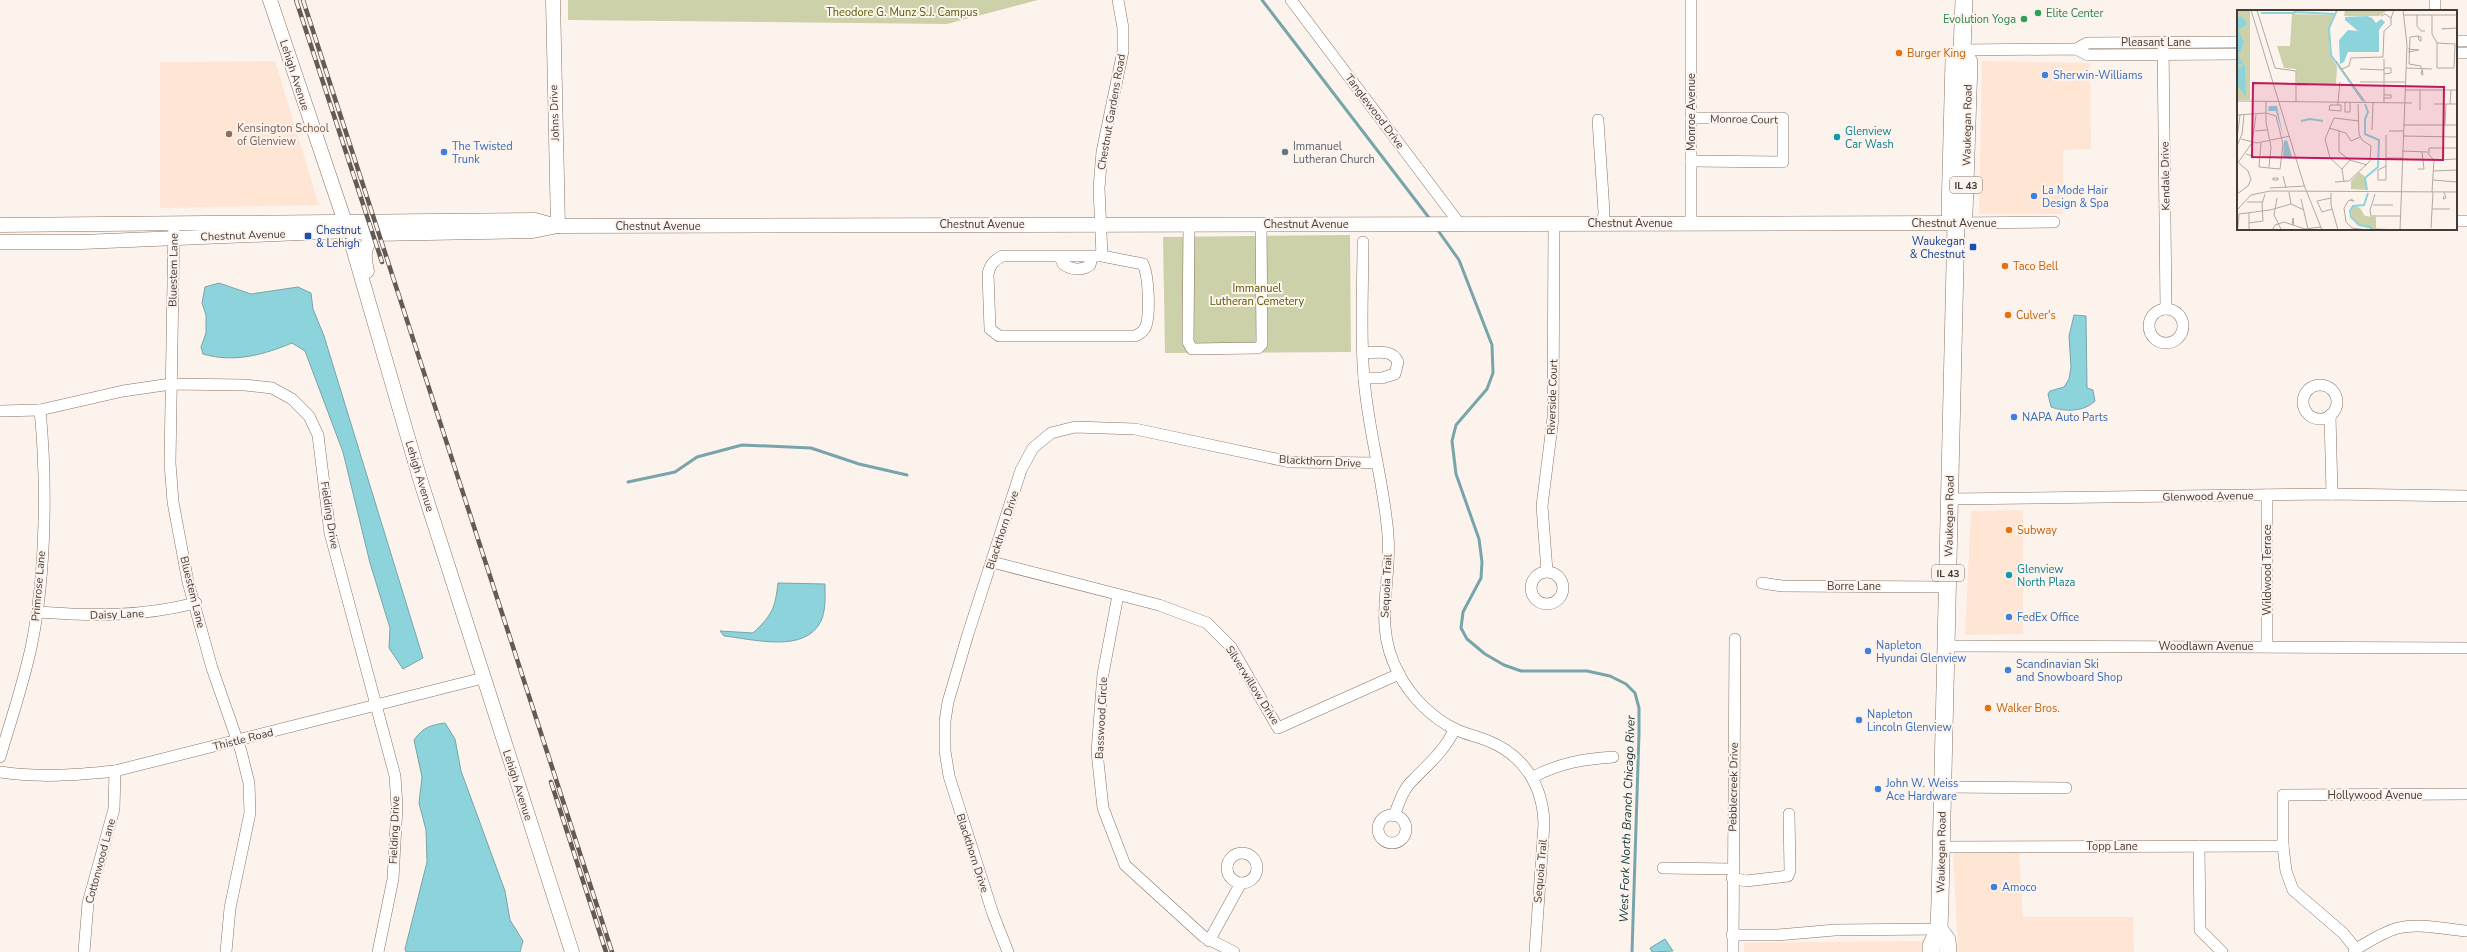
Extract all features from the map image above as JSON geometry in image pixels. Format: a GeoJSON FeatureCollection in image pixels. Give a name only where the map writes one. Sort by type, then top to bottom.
{"type":"FeatureCollection","features":[{"type":"Feature","properties":{"kind":"main road","name":"Waukegan Road"},"geometry":{"type":"LineString","coordinates":[[1931,952],[1931,946],[1939,929],[1956,223],[1964,214],[1966,188],[1969,62],[1962,50],[1964,0]]}},
{"type":"Feature","properties":{"kind":"main road","name":"Waukegan Road"},"geometry":{"type":"LineString","coordinates":[[1939,929],[1947,940],[1948,952]]}},
{"type":"Feature","properties":{"kind":"street","name":"Lehigh Avenue"},"geometry":{"type":"LineString","coordinates":[[270,0],[346,226],[406,432],[483,678],[572,952]]}},
{"type":"Feature","properties":{"kind":"street","name":"Johns Drive"},"geometry":{"type":"LineString","coordinates":[[553,0],[558,226]]}},
{"type":"Feature","properties":{"kind":"street","name":"Chestnut Gardens Road"},"geometry":{"type":"LineString","coordinates":[[1097,257],[1100,224],[1099,188],[1102,152],[1123,52],[1123,28],[1118,0]]}},
{"type":"Feature","properties":{"kind":"street","name":"Tanglewood Drive"},"geometry":{"type":"LineString","coordinates":[[1291,0],[1452,223]]}},
{"type":"Feature","properties":{"kind":"street","name":"Monroe Avenue"},"geometry":{"type":"LineString","coordinates":[[1691,0],[1691,223]]}},
{"type":"Feature","properties":{"kind":"street","name":"Kendale Drive"},"geometry":{"type":"LineString","coordinates":[[2163,42],[2166,309]]}},
{"type":"Feature","properties":{"kind":"street","name":"Pleasant Lane"},"geometry":{"type":"LineString","coordinates":[[2076,49],[2087,43],[2237,42]]}},
{"type":"Feature","properties":{"kind":"street","name":"Pleasant Lane"},"geometry":{"type":"LineString","coordinates":[[1962,50],[2076,49],[2088,54],[2237,54]]}},
{"type":"Feature","properties":{"kind":"street","name":"Monroe Court"},"geometry":{"type":"LineString","coordinates":[[1691,118],[1783,118],[1783,162],[1691,161]]}},
{"type":"Feature","properties":{"kind":"street"},"geometry":{"type":"LineString","coordinates":[[1598,120],[1603,223]]}},
{"type":"Feature","properties":{"kind":"street","name":"Chestnut Avenue"},"geometry":{"type":"LineString","coordinates":[[0,242],[82,242],[346,226],[535,220],[558,226]]}},
{"type":"Feature","properties":{"kind":"street","name":"Chestnut Avenue"},"geometry":{"type":"LineString","coordinates":[[0,225],[174,223],[346,226],[372,234],[533,231],[558,226],[2054,222]]}},
{"type":"Feature","properties":{"kind":"street","name":"Bluestem Lane"},"geometry":{"type":"LineString","coordinates":[[174,223],[172,237],[170,463],[173,502],[188,582],[196,603],[212,668],[238,740],[249,784],[250,813],[230,908],[226,952]]}},
{"type":"Feature","properties":{"kind":"street","name":"Riverside Court"},"geometry":{"type":"LineString","coordinates":[[1547,571],[1542,506],[1553,418],[1554,223]]}},
{"type":"Feature","properties":{"kind":"street"},"geometry":{"type":"LineString","coordinates":[[1189,224],[1188,342],[1192,349],[1258,348],[1262,344],[1261,224]]}},
{"type":"Feature","properties":{"kind":"street"},"geometry":{"type":"LineString","coordinates":[[372,234],[365,246],[364,259],[407,407],[406,432]]}},
{"type":"Feature","properties":{"kind":"street","name":"Sequoia Trail"},"geometry":{"type":"LineString","coordinates":[[1363,242],[1364,378],[1388,535],[1384,602],[1385,629],[1399,674],[1426,710],[1455,729],[1488,740],[1507,751],[1523,764],[1533,777],[1543,808],[1544,824],[1535,952]]}},
{"type":"Feature","properties":{"kind":"street"},"geometry":{"type":"LineString","coordinates":[[1002,256],[1097,257],[1136,261],[1144,264],[1147,272],[1146,325],[1141,333],[1135,336],[1038,338],[995,335],[989,324],[988,274],[990,266],[994,261],[1002,256]]}},
{"type":"Feature","properties":{"kind":"street"},"geometry":{"type":"LineString","coordinates":[[1363,353],[1387,352],[1393,355],[1398,362],[1394,374],[1382,378],[1364,378]]}},
{"type":"Feature","properties":{"kind":"street","name":"Fielding Drive"},"geometry":{"type":"LineString","coordinates":[[0,410],[40,410],[123,391],[171,384],[245,385],[272,388],[292,399],[309,416],[318,435],[330,534],[395,776],[396,806],[393,879],[378,952]]}},
{"type":"Feature","properties":{"kind":"street","name":"Primrose Lane"},"geometry":{"type":"LineString","coordinates":[[0,757],[32,644],[37,612],[43,484],[40,410]]}},
{"type":"Feature","properties":{"kind":"street"},"geometry":{"type":"LineString","coordinates":[[2330,415],[2332,494]]}},
{"type":"Feature","properties":{"kind":"street","name":"Blackthorn Drive"},"geometry":{"type":"LineString","coordinates":[[1008,952],[993,914],[970,845],[949,776],[945,751],[948,702],[1021,470],[1033,448],[1051,434],[1075,427],[1142,431],[1290,462],[1377,463]]}},
{"type":"Feature","properties":{"kind":"street","name":"Glenwood Avenue"},"geometry":{"type":"LineString","coordinates":[[1949,500],[2332,494],[2467,496]]}},
{"type":"Feature","properties":{"kind":"street","name":"Wildwood Terrace"},"geometry":{"type":"LineString","coordinates":[[2267,495],[2267,646]]}},
{"type":"Feature","properties":{"kind":"street","name":"Silverwillow Drive"},"geometry":{"type":"LineString","coordinates":[[992,562],[1159,605],[1207,623],[1231,647],[1278,728],[1399,674]]}},
{"type":"Feature","properties":{"kind":"street","name":"Borre Lane"},"geometry":{"type":"LineString","coordinates":[[1762,583],[1782,586],[1947,587]]}},
{"type":"Feature","properties":{"kind":"street","name":"Basswood Circle"},"geometry":{"type":"LineString","coordinates":[[1118,595],[1103,674],[1098,744],[1103,808],[1126,865],[1209,941],[1234,952]]}},
{"type":"Feature","properties":{"kind":"street","name":"Daisy Lane"},"geometry":{"type":"LineString","coordinates":[[37,612],[95,616],[128,616],[160,612],[196,603]]}},
{"type":"Feature","properties":{"kind":"street","name":"Pebblecreek Drive"},"geometry":{"type":"LineString","coordinates":[[1733,952],[1732,874],[1735,640]]}},
{"type":"Feature","properties":{"kind":"street","name":"Woodlawn Avenue"},"geometry":{"type":"LineString","coordinates":[[1946,646],[2267,646],[2467,648]]}},
{"type":"Feature","properties":{"kind":"street","name":"Thistle Road"},"geometry":{"type":"LineString","coordinates":[[0,772],[25,776],[68,776],[115,771],[483,678]]}},
{"type":"Feature","properties":{"kind":"street"},"geometry":{"type":"LineString","coordinates":[[1394,816],[1401,796],[1412,780],[1444,749],[1455,729]]}},
{"type":"Feature","properties":{"kind":"street"},"geometry":{"type":"LineString","coordinates":[[1533,777],[1556,765],[1581,759],[1613,758]]}},
{"type":"Feature","properties":{"kind":"street","name":"Cottonwood Lane"},"geometry":{"type":"LineString","coordinates":[[84,952],[88,903],[114,809],[115,771]]}},
{"type":"Feature","properties":{"kind":"street"},"geometry":{"type":"LineString","coordinates":[[1942,787],[2066,788]]}},
{"type":"Feature","properties":{"kind":"street","name":"Hollywood Avenue"},"geometry":{"type":"LineString","coordinates":[[2283,846],[2283,795],[2467,794]]}},
{"type":"Feature","properties":{"kind":"street"},"geometry":{"type":"LineString","coordinates":[[1663,868],[1732,874],[1746,881],[1788,876],[1790,871],[1789,814]]}},
{"type":"Feature","properties":{"kind":"street"},"geometry":{"type":"LineString","coordinates":[[2199,846],[2200,930],[2222,952]]}},
{"type":"Feature","properties":{"kind":"street"},"geometry":{"type":"LineString","coordinates":[[2283,846],[2286,871],[2293,890],[2343,933],[2355,950],[2380,934],[2399,928],[2421,926],[2467,931]]}},
{"type":"Feature","properties":{"kind":"street","name":"Topp Lane"},"geometry":{"type":"LineString","coordinates":[[1941,847],[2283,846]]}},
{"type":"Feature","properties":{"kind":"street"},"geometry":{"type":"LineString","coordinates":[[1209,941],[1241,883]]}},
{"type":"Feature","properties":{"kind":"street"},"geometry":{"type":"LineString","coordinates":[[1732,935],[1777,935],[1835,930],[1939,929]]}},
{"type":"Feature","properties":{"kind":"shaded area","name":"Kensington School of Glenview"},"geometry":{"type":"Polygon","coordinates":[[[275,61],[319,205],[160,208],[160,62],[275,61]]]}},
{"type":"Feature","properties":{"kind":"shaded area"},"geometry":{"type":"Polygon","coordinates":[[[1982,61],[2090,63],[2091,149],[2063,150],[2063,214],[1979,214],[1982,61]]]}},
{"type":"Feature","properties":{"kind":"shaded area"},"geometry":{"type":"Polygon","coordinates":[[[2023,510],[2023,634],[1965,635],[1971,511],[2023,510]]]}},
{"type":"Feature","properties":{"kind":"shaded area"},"geometry":{"type":"Polygon","coordinates":[[[2019,850],[2023,917],[2133,917],[2134,952],[1958,952],[1953,851],[2019,850]]]}},
{"type":"Feature","properties":{"kind":"shaded area"},"geometry":{"type":"Polygon","coordinates":[[[1923,941],[1923,952],[1744,952],[1744,943],[1923,941]]]}},
{"type":"Feature","properties":{"kind":"green space","name":"Theodore G. Munz S.J. Campus"},"geometry":{"type":"Polygon","coordinates":[[[568,0],[1038,0],[947,24],[568,20],[568,0]]]}},
{"type":"Feature","properties":{"kind":"green space","name":"Immanuel Lutheran Cemetery"},"geometry":{"type":"Polygon","coordinates":[[[1350,235],[1351,352],[1165,353],[1163,237],[1350,235]]]}},
{"type":"Feature","properties":{"kind":"water"},"geometry":{"type":"Polygon","coordinates":[[[219,283],[251,294],[298,287],[311,293],[313,309],[324,336],[423,658],[403,669],[389,648],[390,628],[370,563],[343,452],[305,351],[292,343],[259,354],[237,358],[215,357],[203,354],[201,347],[206,333],[206,315],[202,303],[205,287],[219,283]]]}},
{"type":"Feature","properties":{"kind":"water"},"geometry":{"type":"Polygon","coordinates":[[[2074,315],[2086,316],[2087,388],[2093,390],[2095,401],[2091,405],[2080,409],[2062,410],[2051,407],[2048,394],[2050,391],[2064,387],[2069,379],[2071,367],[2069,336],[2074,315]]]}},
{"type":"Feature","properties":{"kind":"water"},"geometry":{"type":"Polygon","coordinates":[[[778,583],[825,584],[824,612],[821,621],[813,631],[803,638],[777,642],[724,636],[720,631],[753,633],[772,611],[776,599],[778,583]]]}},
{"type":"Feature","properties":{"kind":"water"},"geometry":{"type":"Polygon","coordinates":[[[445,723],[455,739],[461,771],[505,891],[510,920],[523,941],[520,952],[406,952],[405,949],[427,862],[426,830],[419,803],[422,777],[414,740],[424,729],[445,723]]]}},
{"type":"Feature","properties":{"kind":"water"},"geometry":{"type":"Polygon","coordinates":[[[1665,939],[1673,951],[1652,952],[1650,948],[1665,939]]]}},
{"type":"Feature","properties":{"kind":"waterway","name":"West Fork North Branch Chicago River"},"geometry":{"type":"LineString","coordinates":[[1262,0],[1430,219]]}},
{"type":"Feature","properties":{"kind":"waterway","name":"West Fork North Branch Chicago River"},"geometry":{"type":"LineString","coordinates":[[1437,229],[1459,260],[1492,345],[1493,373],[1487,389],[1456,425],[1452,441],[1456,474],[1479,539],[1482,562],[1481,578],[1463,612],[1461,628],[1467,639],[1485,654],[1504,665],[1521,671],[1587,671],[1610,676],[1626,684],[1635,693],[1639,708],[1639,733],[1632,952]]}},
{"type":"Feature","properties":{"kind":"waterway"},"geometry":{"type":"LineString","coordinates":[[628,482],[675,472],[697,457],[742,445],[811,448],[859,464],[907,475]]}},
{"type":"Feature","properties":{"kind":"railway"},"geometry":{"type":"LineString","coordinates":[[296,0],[382,262]]}},
{"type":"Feature","properties":{"kind":"railway"},"geometry":{"type":"LineString","coordinates":[[303,0],[612,952]]}},
{"type":"Feature","properties":{"kind":"railway"},"geometry":{"type":"LineString","coordinates":[[551,782],[606,952]]}},
{"type":"Feature","properties":{"kind":"place","name":"Elite Center"},"geometry":{"type":"Point","coordinates":[2038,13]}},
{"type":"Feature","properties":{"kind":"place","name":"Evolution Yoga"},"geometry":{"type":"Point","coordinates":[2024,19]}},
{"type":"Feature","properties":{"kind":"place","name":"Burger King"},"geometry":{"type":"Point","coordinates":[1899,53]}},
{"type":"Feature","properties":{"kind":"place","name":"Sherwin-Williams"},"geometry":{"type":"Point","coordinates":[2045,75]}},
{"type":"Feature","properties":{"kind":"place","name":"Kensington School of Glenview"},"geometry":{"type":"Point","coordinates":[229,134]}},
{"type":"Feature","properties":{"kind":"place","name":"Glenview Car Wash"},"geometry":{"type":"Point","coordinates":[1837,137]}},
{"type":"Feature","properties":{"kind":"place","name":"The Twisted Trunk"},"geometry":{"type":"Point","coordinates":[444,152]}},
{"type":"Feature","properties":{"kind":"place","name":"Immanuel Lutheran Church"},"geometry":{"type":"Point","coordinates":[1285,152]}},
{"type":"Feature","properties":{"kind":"place","name":"La Mode Hair Design & Spa"},"geometry":{"type":"Point","coordinates":[2034,196]}},
{"type":"Feature","properties":{"kind":"place","name":"Chestnut & Lehigh"},"geometry":{"type":"Point","coordinates":[308,236]}},
{"type":"Feature","properties":{"kind":"place","name":"Waukegan & Chestnut"},"geometry":{"type":"Point","coordinates":[1973,247]}},
{"type":"Feature","properties":{"kind":"place","name":"Taco Bell"},"geometry":{"type":"Point","coordinates":[2005,266]}},
{"type":"Feature","properties":{"kind":"place","name":"Culver's"},"geometry":{"type":"Point","coordinates":[2008,315]}},
{"type":"Feature","properties":{"kind":"place","name":"NAPA Auto Parts"},"geometry":{"type":"Point","coordinates":[2014,417]}},
{"type":"Feature","properties":{"kind":"place","name":"Subway"},"geometry":{"type":"Point","coordinates":[2009,530]}},
{"type":"Feature","properties":{"kind":"place","name":"Glenview North Plaza"},"geometry":{"type":"Point","coordinates":[2009,575]}},
{"type":"Feature","properties":{"kind":"place","name":"FedEx Office"},"geometry":{"type":"Point","coordinates":[2009,617]}},
{"type":"Feature","properties":{"kind":"place","name":"Napleton Hyundai Glenview"},"geometry":{"type":"Point","coordinates":[1868,651]}},
{"type":"Feature","properties":{"kind":"place","name":"Scandinavian Ski and Snowboard Shop"},"geometry":{"type":"Point","coordinates":[2008,670]}},
{"type":"Feature","properties":{"kind":"place","name":"Walker Bros."},"geometry":{"type":"Point","coordinates":[1988,708]}},
{"type":"Feature","properties":{"kind":"place","name":"Napleton Lincoln Glenview"},"geometry":{"type":"Point","coordinates":[1859,720]}},
{"type":"Feature","properties":{"kind":"place","name":"John W. Weiss Ace Hardware"},"geometry":{"type":"Point","coordinates":[1878,789]}},
{"type":"Feature","properties":{"kind":"place","name":"Amoco"},"geometry":{"type":"Point","coordinates":[1994,887]}}]}
